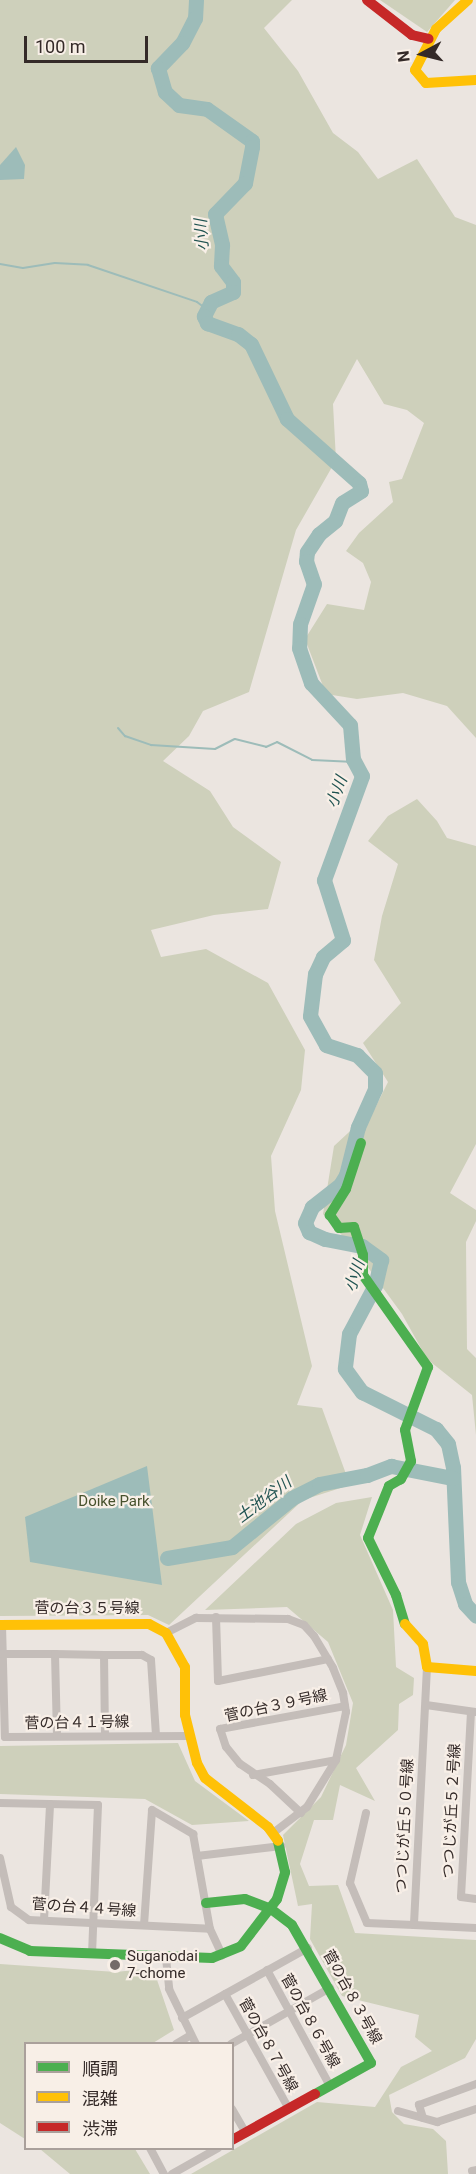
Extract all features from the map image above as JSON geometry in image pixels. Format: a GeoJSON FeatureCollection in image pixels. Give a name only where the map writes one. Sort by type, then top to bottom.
{"type":"FeatureCollection","features":[{"type":"Feature","properties":{"kind":"street"},"geometry":{"type":"LineString","coordinates":[[367,0],[412,35],[429,39]]}},
{"type":"Feature","properties":{"kind":"street"},"geometry":{"type":"LineString","coordinates":[[468,0],[429,39],[416,70],[418,77],[426,83],[476,80]]}},
{"type":"Feature","properties":{"kind":"street"},"geometry":{"type":"LineString","coordinates":[[361,1143],[346,1189],[330,1215],[339,1228],[354,1227],[360,1245],[363,1275],[428,1367],[405,1430],[411,1461],[401,1479],[389,1486],[368,1538],[392,1586],[405,1625],[423,1644],[427,1667],[476,1671]]}},
{"type":"Feature","properties":{"kind":"street"},"geometry":{"type":"LineString","coordinates":[[216,1617],[218,1681],[328,1659]]}},
{"type":"Feature","properties":{"kind":"street"},"geometry":{"type":"LineString","coordinates":[[0,1938],[30,1951],[200,1960],[222,1955],[241,1946],[271,1909],[284,1878],[281,1846],[273,1833],[205,1778],[192,1752],[185,1667],[182,1656],[166,1633],[196,1618],[288,1619],[304,1625],[328,1659],[345,1706],[336,1760],[319,1792],[301,1813],[273,1833]]}},
{"type":"Feature","properties":{"kind":"street","name":"菅の台３５号線"},"geometry":{"type":"LineString","coordinates":[[1,1625],[149,1624],[166,1633]]}},
{"type":"Feature","properties":{"kind":"street","name":"菅の台４１号線"},"geometry":{"type":"LineString","coordinates":[[1,1625],[5,1737],[189,1736]]}},
{"type":"Feature","properties":{"kind":"street"},"geometry":{"type":"LineString","coordinates":[[3,1654],[142,1655],[151,1660],[156,1735]]}},
{"type":"Feature","properties":{"kind":"street"},"geometry":{"type":"LineString","coordinates":[[54,1654],[57,1737]]}},
{"type":"Feature","properties":{"kind":"street"},"geometry":{"type":"LineString","coordinates":[[104,1655],[105,1736]]}},
{"type":"Feature","properties":{"kind":"street","name":"つつじが丘５０号線"},"geometry":{"type":"LineString","coordinates":[[414,1925],[427,1667]]}},
{"type":"Feature","properties":{"kind":"street","name":"菅の台３９号線"},"geometry":{"type":"LineString","coordinates":[[301,1813],[270,1784],[253,1775],[226,1747],[220,1728],[345,1706]]}},
{"type":"Feature","properties":{"kind":"street"},"geometry":{"type":"LineString","coordinates":[[426,1706],[473,1712]]}},
{"type":"Feature","properties":{"kind":"street","name":"つつじが丘５２号線"},"geometry":{"type":"LineString","coordinates":[[473,1712],[461,1897],[476,1899]]}},
{"type":"Feature","properties":{"kind":"street"},"geometry":{"type":"LineString","coordinates":[[253,1775],[336,1760]]}},
{"type":"Feature","properties":{"kind":"street"},"geometry":{"type":"LineString","coordinates":[[0,1803],[98,1805],[92,1954]]}},
{"type":"Feature","properties":{"kind":"street"},"geometry":{"type":"LineString","coordinates":[[44,1920],[50,1804]]}},
{"type":"Feature","properties":{"kind":"street"},"geometry":{"type":"LineString","coordinates":[[144,1925],[152,1809],[193,1834],[210,1929],[222,1955]]}},
{"type":"Feature","properties":{"kind":"street"},"geometry":{"type":"LineString","coordinates":[[366,1813],[350,1883],[367,1923],[476,1928]]}},
{"type":"Feature","properties":{"kind":"street"},"geometry":{"type":"LineString","coordinates":[[197,1856],[281,1846]]}},
{"type":"Feature","properties":{"kind":"street","name":"菅の台４４号線"},"geometry":{"type":"LineString","coordinates":[[0,1858],[11,1907],[29,1920],[210,1929]]}},
{"type":"Feature","properties":{"kind":"street"},"geometry":{"type":"LineString","coordinates":[[206,1903],[245,1899],[271,1909]]}},
{"type":"Feature","properties":{"kind":"street","name":"菅の台８３号線"},"geometry":{"type":"LineString","coordinates":[[234,2139],[371,2063],[308,1947],[292,1925],[271,1909]]}},
{"type":"Feature","properties":{"kind":"street"},"geometry":{"type":"LineString","coordinates":[[182,2018],[308,1947]]}},
{"type":"Feature","properties":{"kind":"street"},"geometry":{"type":"LineString","coordinates":[[166,1958],[169,1989],[196,2042]]}},
{"type":"Feature","properties":{"kind":"street","name":"菅の台８６号線"},"geometry":{"type":"LineString","coordinates":[[267,1970],[330,2086]]}},
{"type":"Feature","properties":{"kind":"street"},"geometry":{"type":"LineString","coordinates":[[233,2042],[330,1988]]}},
{"type":"Feature","properties":{"kind":"street","name":"菅の台８７号線"},"geometry":{"type":"LineString","coordinates":[[225,1994],[289,2109]]}},
{"type":"Feature","properties":{"kind":"street"},"geometry":{"type":"LineString","coordinates":[[178,2042],[192,2035]]}},
{"type":"Feature","properties":{"kind":"street"},"geometry":{"type":"LineString","coordinates":[[423,2118],[419,2105],[476,2084]]}},
{"type":"Feature","properties":{"kind":"street"},"geometry":{"type":"LineString","coordinates":[[398,2111],[437,2121],[476,2109]]}},
{"type":"Feature","properties":{"kind":"street"},"geometry":{"type":"LineString","coordinates":[[234,2112],[246,2133]]}},
{"type":"Feature","properties":{"kind":"street"},"geometry":{"type":"LineString","coordinates":[[151,2150],[164,2174]]}},
{"type":"Feature","properties":{"kind":"street"},"geometry":{"type":"LineString","coordinates":[[172,2174],[204,2152]]}},
{"type":"Feature","properties":{"kind":"green space","name":"Doike Park"},"geometry":{"type":"Polygon","coordinates":[[[0,0],[292,0],[264,28],[298,71],[333,133],[358,152],[378,179],[417,159],[455,217],[476,225],[476,738],[447,706],[403,693],[357,699],[326,694],[305,639],[327,604],[364,610],[371,582],[363,563],[346,551],[359,533],[393,502],[389,482],[402,479],[424,423],[407,410],[384,404],[357,359],[333,404],[336,460],[296,530],[249,692],[203,711],[189,736],[163,761],[210,791],[233,827],[281,862],[268,909],[214,915],[151,930],[161,957],[206,949],[268,983],[305,1050],[301,1090],[271,1156],[275,1211],[312,1366],[297,1405],[322,1408],[350,1485],[303,1500],[169,1625],[148,1615],[0,1616],[0,0]]]}},
{"type":"Feature","properties":{"kind":"green space"},"geometry":{"type":"Polygon","coordinates":[[[380,0],[455,0],[427,32],[380,0]]]}},
{"type":"Feature","properties":{"kind":"green space"},"geometry":{"type":"Polygon","coordinates":[[[417,799],[437,821],[447,838],[476,846],[476,1144],[450,1193],[476,1210],[476,1221],[466,1242],[467,1349],[476,1358],[476,1435],[472,1395],[427,1359],[402,1314],[356,1251],[323,1214],[334,1146],[375,1108],[388,1082],[363,1043],[401,1003],[374,960],[382,916],[398,864],[368,841],[388,816],[417,799]]]}},
{"type":"Feature","properties":{"kind":"green space"},"geometry":{"type":"Polygon","coordinates":[[[372,1497],[360,1535],[393,1610],[396,1667],[414,1678],[413,1695],[399,1704],[398,1730],[356,1768],[375,1801],[340,1785],[333,1820],[314,1820],[300,1864],[309,1886],[338,1885],[355,1933],[476,1940],[476,2039],[465,2058],[389,2095],[392,2112],[404,2124],[433,2129],[446,2141],[448,2174],[191,2174],[317,2102],[375,2107],[401,2067],[432,2051],[415,2037],[419,2015],[342,1996],[310,1939],[312,1904],[298,1906],[283,1835],[321,1797],[346,1745],[353,1703],[328,1642],[287,1607],[205,1610],[296,1524],[336,1503],[372,1497]]]}},
{"type":"Feature","properties":{"kind":"green space"},"geometry":{"type":"Polygon","coordinates":[[[178,1743],[195,1781],[249,1821],[192,1825],[145,1799],[0,1794],[0,1746],[178,1743]]]}},
{"type":"Feature","properties":{"kind":"green space"},"geometry":{"type":"Polygon","coordinates":[[[0,1964],[116,1972],[153,1968],[174,2030],[155,2042],[24,2042],[24,2138],[0,2123],[0,1964]]]}},
{"type":"Feature","properties":{"kind":"green space"},"geometry":{"type":"Polygon","coordinates":[[[41,2150],[136,2150],[150,2174],[70,2174],[41,2150]]]}},
{"type":"Feature","properties":{"kind":"water"},"geometry":{"type":"Polygon","coordinates":[[[16,147],[25,165],[24,179],[0,180],[0,165],[16,147]]]}},
{"type":"Feature","properties":{"kind":"water"},"geometry":{"type":"Polygon","coordinates":[[[147,1466],[162,1585],[30,1562],[25,1517],[147,1466]]]}},
{"type":"Feature","properties":{"kind":"waterway","name":"小川"},"geometry":{"type":"LineString","coordinates":[[196,0],[195,18],[182,43],[158,68],[165,92],[179,105],[207,109],[252,141],[245,183],[215,214],[222,245],[221,266],[233,282],[233,292],[211,302],[204,316],[207,323],[238,334],[251,344],[287,419],[359,483],[361,491],[342,503],[335,521],[319,534],[307,552],[306,561],[314,584],[300,624],[299,648],[311,683],[350,725],[353,759],[362,776],[324,880],[343,940],[323,957],[315,974],[310,1016],[326,1045],[357,1055],[375,1073],[375,1089],[358,1127],[346,1175],[340,1185],[312,1207],[305,1223],[309,1232],[325,1239],[362,1246],[381,1260],[375,1285],[349,1334],[345,1369],[362,1392],[436,1429],[448,1444],[453,1467],[458,1582],[465,1604],[476,1616]]}},
{"type":"Feature","properties":{"kind":"waterway"},"geometry":{"type":"LineString","coordinates":[[0,264],[23,268],[55,263],[88,265],[197,302],[205,308]]}},
{"type":"Feature","properties":{"kind":"waterway"},"geometry":{"type":"LineString","coordinates":[[118,728],[125,736],[151,745],[215,749],[235,739],[266,747],[277,742],[312,760],[355,762]]}},
{"type":"Feature","properties":{"kind":"waterway","name":"土池谷川"},"geometry":{"type":"LineString","coordinates":[[167,1558],[232,1547],[292,1498],[319,1484],[367,1475],[391,1466],[453,1478]]}},
{"type":"Feature","properties":{"kind":"traffic: fast"},"geometry":{"type":"LineString","coordinates":[[361,1143],[346,1189],[330,1215],[339,1228],[354,1227],[363,1255],[363,1275],[428,1367],[405,1430],[411,1461],[401,1479],[389,1486],[368,1538],[396,1595],[405,1624]]}},
{"type":"Feature","properties":{"kind":"traffic: fast"},"geometry":{"type":"LineString","coordinates":[[0,1938],[30,1951],[212,1958],[241,1946],[277,1899],[285,1872],[278,1841]]}},
{"type":"Feature","properties":{"kind":"traffic: fast"},"geometry":{"type":"LineString","coordinates":[[206,1903],[245,1899],[271,1909],[292,1925],[371,2063],[315,2094]]}},
{"type":"Feature","properties":{"kind":"traffic: slow"},"geometry":{"type":"LineString","coordinates":[[468,0],[436,29],[415,70],[426,83],[476,80]]}},
{"type":"Feature","properties":{"kind":"traffic: slow"},"geometry":{"type":"LineString","coordinates":[[0,1625],[149,1624],[166,1633],[185,1667],[185,1715],[197,1763],[205,1778],[268,1827],[278,1841]]}},
{"type":"Feature","properties":{"kind":"traffic: slow"},"geometry":{"type":"LineString","coordinates":[[405,1624],[423,1644],[427,1667],[476,1671]]}},
{"type":"Feature","properties":{"kind":"traffic: jam"},"geometry":{"type":"LineString","coordinates":[[367,0],[412,35],[429,39]]}},
{"type":"Feature","properties":{"kind":"traffic: jam"},"geometry":{"type":"LineString","coordinates":[[234,2139],[315,2094]]}},
{"type":"Feature","properties":{"kind":"place","name":"Suganodai 7-chome"},"geometry":{"type":"Point","coordinates":[115,1965]}}]}
